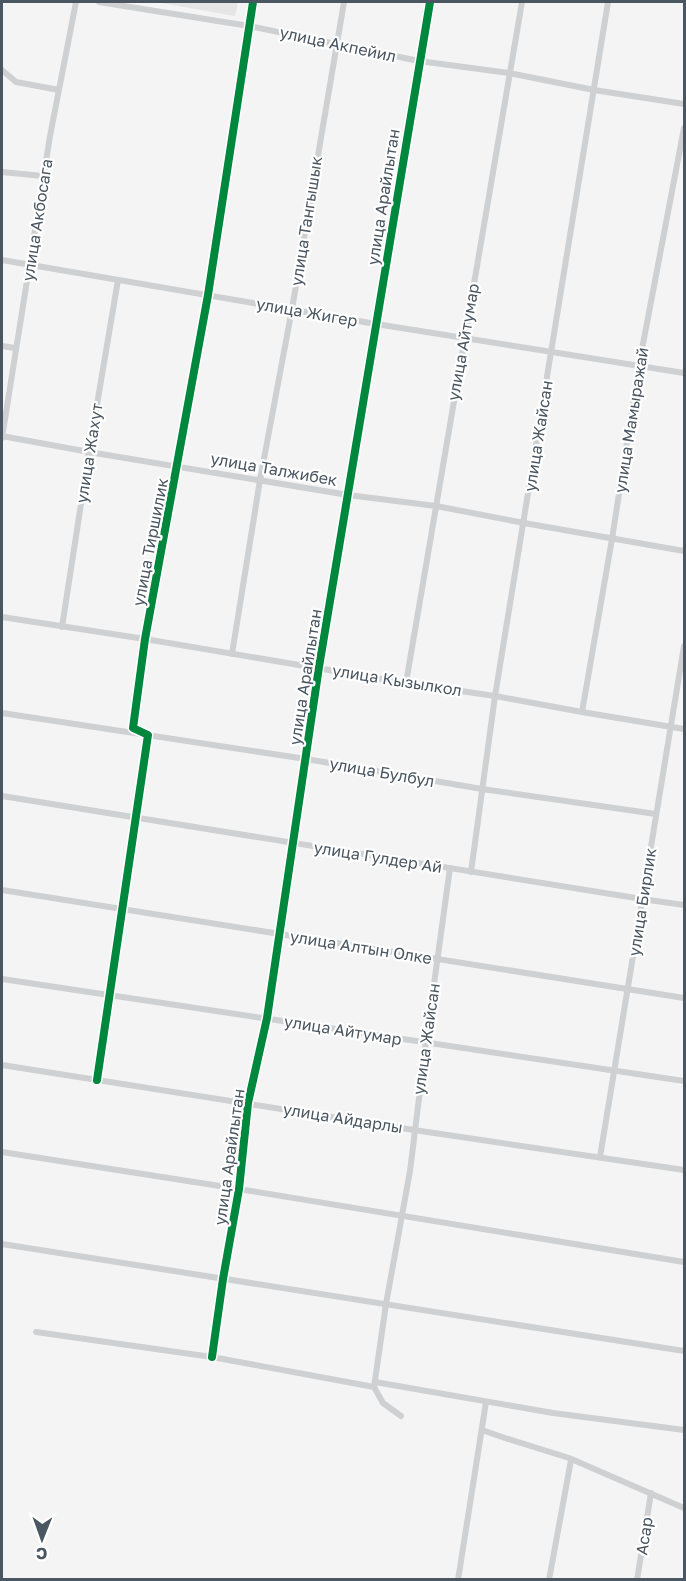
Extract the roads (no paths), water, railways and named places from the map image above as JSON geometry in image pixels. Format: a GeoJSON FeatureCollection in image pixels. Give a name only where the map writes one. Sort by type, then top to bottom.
{"type":"FeatureCollection","features":[{"type":"Feature","properties":{"kind":"street","name":"улица Акбосага"},"geometry":{"type":"LineString","coordinates":[[2,437],[43,176],[76,2]]}},
{"type":"Feature","properties":{"kind":"street","name":"улица Акпейил"},"geometry":{"type":"LineString","coordinates":[[99,2],[249,26],[419,61],[509,73],[594,90],[684,104]]}},
{"type":"Feature","properties":{"kind":"street","name":"улица Тиршилик"},"geometry":{"type":"LineString","coordinates":[[148,735],[133,728],[145,639],[208,295],[253,2]]}},
{"type":"Feature","properties":{"kind":"street","name":"улица Тангышык"},"geometry":{"type":"LineString","coordinates":[[232,654],[260,480],[292,309],[344,2]]}},
{"type":"Feature","properties":{"kind":"street","name":"улица Арайлытан"},"geometry":{"type":"LineString","coordinates":[[212,1357],[239,1189],[248,1103],[267,1018],[319,667],[430,2]]}},
{"type":"Feature","properties":{"kind":"street","name":"улица Айтумар"},"geometry":{"type":"LineString","coordinates":[[406,683],[522,2]]}},
{"type":"Feature","properties":{"kind":"street","name":"улица Жайсан"},"geometry":{"type":"LineString","coordinates":[[471,872],[495,696],[608,2]]}},
{"type":"Feature","properties":{"kind":"street"},"geometry":{"type":"LineString","coordinates":[[2,70],[16,82],[59,90]]}},
{"type":"Feature","properties":{"kind":"street","name":"улица Мамыражай"},"geometry":{"type":"LineString","coordinates":[[582,712],[639,365],[684,128]]}},
{"type":"Feature","properties":{"kind":"street"},"geometry":{"type":"LineString","coordinates":[[2,172],[43,176]]}},
{"type":"Feature","properties":{"kind":"street","name":"улица Жигер"},"geometry":{"type":"LineString","coordinates":[[2,260],[376,324],[684,373]]}},
{"type":"Feature","properties":{"kind":"street","name":"улица Жахут"},"geometry":{"type":"LineString","coordinates":[[62,627],[118,280]]}},
{"type":"Feature","properties":{"kind":"street"},"geometry":{"type":"LineString","coordinates":[[2,346],[15,348]]}},
{"type":"Feature","properties":{"kind":"street","name":"улица Талжибек"},"geometry":{"type":"LineString","coordinates":[[2,437],[348,495],[436,506],[684,550]]}},
{"type":"Feature","properties":{"kind":"street","name":"улица Кызылкол"},"geometry":{"type":"LineString","coordinates":[[2,617],[319,667],[684,729]]}},
{"type":"Feature","properties":{"kind":"street","name":"улица Бирлик"},"geometry":{"type":"LineString","coordinates":[[600,1157],[684,646]]}},
{"type":"Feature","properties":{"kind":"street","name":"улица Булбул"},"geometry":{"type":"LineString","coordinates":[[2,713],[306,759],[482,789],[656,814]]}},
{"type":"Feature","properties":{"kind":"street"},"geometry":{"type":"LineString","coordinates":[[97,1080],[148,735]]}},
{"type":"Feature","properties":{"kind":"street","name":"улица Гулдер Ай"},"geometry":{"type":"LineString","coordinates":[[2,796],[684,905]]}},
{"type":"Feature","properties":{"kind":"street","name":"улица Жайсан"},"geometry":{"type":"LineString","coordinates":[[375,1385],[386,1304],[402,1216],[450,868]]}},
{"type":"Feature","properties":{"kind":"street","name":"улица Алтын Олке"},"geometry":{"type":"LineString","coordinates":[[2,891],[684,998]]}},
{"type":"Feature","properties":{"kind":"street","name":"улица Айтумар"},"geometry":{"type":"LineString","coordinates":[[2,979],[684,1081]]}},
{"type":"Feature","properties":{"kind":"street","name":"улица Айдарлы"},"geometry":{"type":"LineString","coordinates":[[2,1065],[684,1170]]}},
{"type":"Feature","properties":{"kind":"street"},"geometry":{"type":"LineString","coordinates":[[2,1152],[684,1262]]}},
{"type":"Feature","properties":{"kind":"street"},"geometry":{"type":"LineString","coordinates":[[2,1244],[684,1351]]}},
{"type":"Feature","properties":{"kind":"street"},"geometry":{"type":"LineString","coordinates":[[36,1332],[212,1357],[315,1377],[486,1401],[553,1413],[684,1430]]}},
{"type":"Feature","properties":{"kind":"street"},"geometry":{"type":"LineString","coordinates":[[375,1385],[383,1403],[401,1416]]}},
{"type":"Feature","properties":{"kind":"street"},"geometry":{"type":"LineString","coordinates":[[458,1580],[486,1401]]}},
{"type":"Feature","properties":{"kind":"street"},"geometry":{"type":"LineString","coordinates":[[482,1430],[571,1460],[684,1508]]}},
{"type":"Feature","properties":{"kind":"street"},"geometry":{"type":"LineString","coordinates":[[549,1580],[571,1460]]}},
{"type":"Feature","properties":{"kind":"street","name":"Асар"},"geometry":{"type":"LineString","coordinates":[[637,1580],[651,1493]]}}]}
